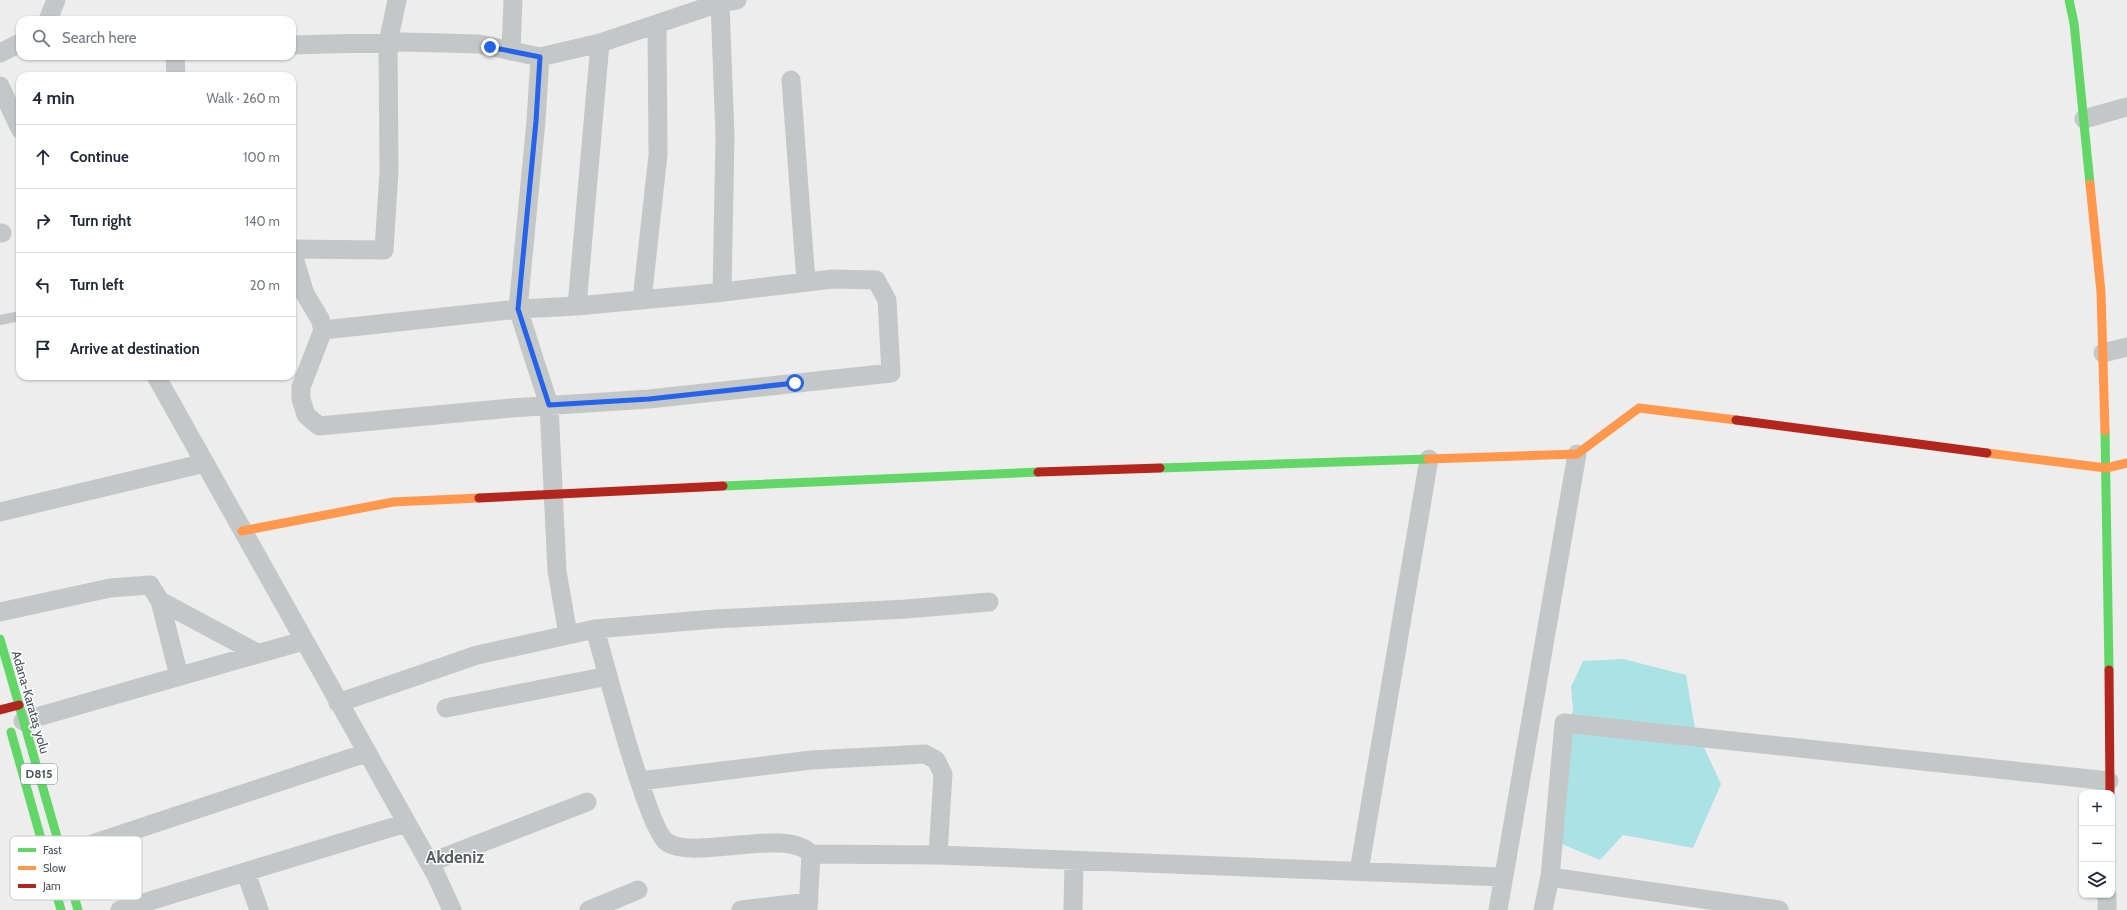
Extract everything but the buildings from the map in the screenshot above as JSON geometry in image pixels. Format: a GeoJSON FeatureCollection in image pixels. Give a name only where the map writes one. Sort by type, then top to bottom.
{"type":"FeatureCollection","features":[{"type":"Feature","properties":{"kind":"street"},"geometry":{"type":"LineString","coordinates":[[50,16],[56,0]]}},
{"type":"Feature","properties":{"kind":"street"},"geometry":{"type":"LineString","coordinates":[[296,250],[384,250],[389,171],[388,43],[397,0]]}},
{"type":"Feature","properties":{"kind":"street"},"geometry":{"type":"LineString","coordinates":[[511,51],[513,0]]}},
{"type":"Feature","properties":{"kind":"street"},"geometry":{"type":"LineString","coordinates":[[1542,910],[1550,877],[1564,723],[2110,787],[2106,468],[2101,292],[2074,23],[2069,0]]}},
{"type":"Feature","properties":{"kind":"street"},"geometry":{"type":"LineString","coordinates":[[296,45],[388,43],[480,44],[540,57],[600,43],[728,2],[722,292]]}},
{"type":"Feature","properties":{"kind":"street"},"geometry":{"type":"LineString","coordinates":[[642,300],[658,155],[657,24]]}},
{"type":"Feature","properties":{"kind":"street"},"geometry":{"type":"LineString","coordinates":[[578,306],[600,43]]}},
{"type":"Feature","properties":{"kind":"street"},"geometry":{"type":"LineString","coordinates":[[0,53],[16,45]]}},
{"type":"Feature","properties":{"kind":"street"},"geometry":{"type":"LineString","coordinates":[[540,57],[536,121],[518,309],[549,405],[557,572],[568,635]]}},
{"type":"Feature","properties":{"kind":"street"},"geometry":{"type":"LineString","coordinates":[[175,60],[176,72]]}},
{"type":"Feature","properties":{"kind":"street"},"geometry":{"type":"LineString","coordinates":[[790,80],[806,282]]}},
{"type":"Feature","properties":{"kind":"street"},"geometry":{"type":"LineString","coordinates":[[0,86],[16,120]]}},
{"type":"Feature","properties":{"kind":"street"},"geometry":{"type":"LineString","coordinates":[[2084,119],[2127,107]]}},
{"type":"Feature","properties":{"kind":"street"},"geometry":{"type":"LineString","coordinates":[[296,264],[305,294],[320,319],[323,330],[302,387],[302,399],[306,414],[319,426],[549,405],[649,399],[891,373],[887,300],[876,280],[833,279],[722,292],[578,306],[518,309],[323,330]]}},
{"type":"Feature","properties":{"kind":"street"},"geometry":{"type":"LineString","coordinates":[[2103,353],[2127,347]]}},
{"type":"Feature","properties":{"kind":"street"},"geometry":{"type":"LineString","coordinates":[[158,380],[303,641],[429,863],[452,910]]}},
{"type":"Feature","properties":{"kind":"street"},"geometry":{"type":"LineString","coordinates":[[242,531],[393,502],[553,496],[1024,472],[1577,454],[1639,408],[2106,468],[2127,463]]}},
{"type":"Feature","properties":{"kind":"street"},"geometry":{"type":"LineString","coordinates":[[1498,910],[1577,454]]}},
{"type":"Feature","properties":{"kind":"street"},"geometry":{"type":"LineString","coordinates":[[1359,871],[1429,458]]}},
{"type":"Feature","properties":{"kind":"street"},"geometry":{"type":"LineString","coordinates":[[0,512],[205,463]]}},
{"type":"Feature","properties":{"kind":"street"},"geometry":{"type":"LineString","coordinates":[[0,612],[110,588],[150,585],[160,601],[179,676]]}},
{"type":"Feature","properties":{"kind":"street"},"geometry":{"type":"LineString","coordinates":[[160,601],[259,654]]}},
{"type":"Feature","properties":{"kind":"street"},"geometry":{"type":"LineString","coordinates":[[338,703],[477,655],[595,628],[715,619],[906,609],[989,602]]}},
{"type":"Feature","properties":{"kind":"street"},"geometry":{"type":"LineString","coordinates":[[595,628],[622,728],[661,837],[668,843],[683,848],[776,844],[801,846],[811,854],[938,855],[1503,877]]}},
{"type":"Feature","properties":{"kind":"street","name":"Adana-Karataş yolu"},"geometry":{"type":"LineString","coordinates":[[0,639],[9,712],[42,836]]}},
{"type":"Feature","properties":{"kind":"street"},"geometry":{"type":"LineString","coordinates":[[9,712],[179,676],[303,641]]}},
{"type":"Feature","properties":{"kind":"street"},"geometry":{"type":"LineString","coordinates":[[446,708],[608,676]]}},
{"type":"Feature","properties":{"kind":"street","name":"Adana-Karataş yolu"},"geometry":{"type":"LineString","coordinates":[[9,712],[55,836]]}},
{"type":"Feature","properties":{"kind":"street"},"geometry":{"type":"LineString","coordinates":[[116,836],[366,753]]}},
{"type":"Feature","properties":{"kind":"street"},"geometry":{"type":"LineString","coordinates":[[640,781],[812,760],[925,754],[936,760],[943,774],[938,855]]}},
{"type":"Feature","properties":{"kind":"street"},"geometry":{"type":"LineString","coordinates":[[429,863],[587,802]]}},
{"type":"Feature","properties":{"kind":"street"},"geometry":{"type":"LineString","coordinates":[[120,910],[246,873],[406,822]]}},
{"type":"Feature","properties":{"kind":"street"},"geometry":{"type":"LineString","coordinates":[[741,910],[809,906],[811,854]]}},
{"type":"Feature","properties":{"kind":"street"},"geometry":{"type":"LineString","coordinates":[[1073,910],[1074,861]]}},
{"type":"Feature","properties":{"kind":"street"},"geometry":{"type":"LineString","coordinates":[[246,873],[259,910]]}},
{"type":"Feature","properties":{"kind":"street"},"geometry":{"type":"LineString","coordinates":[[1550,877],[1779,910]]}},
{"type":"Feature","properties":{"kind":"street"},"geometry":{"type":"LineString","coordinates":[[589,910],[638,890]]}},
{"type":"Feature","properties":{"kind":"street"},"geometry":{"type":"LineString","coordinates":[[2107,898],[2107,910]]}},
{"type":"Feature","properties":{"kind":"street","name":"Adana-Karataş yolu"},"geometry":{"type":"LineString","coordinates":[[58,900],[61,910]]}},
{"type":"Feature","properties":{"kind":"street","name":"Adana-Karataş yolu"},"geometry":{"type":"LineString","coordinates":[[75,900],[78,910]]}},
{"type":"Feature","properties":{"kind":"lane"},"geometry":{"type":"LineString","coordinates":[[0,320],[16,317]]}},
{"type":"Feature","properties":{"kind":"water"},"geometry":{"type":"Polygon","coordinates":[[[1623,659],[1686,675],[1695,728],[1721,784],[1693,848],[1623,835],[1600,860],[1557,842],[1550,770],[1573,710],[1571,687],[1583,661],[1623,659]]]}},
{"type":"Feature","properties":{"kind":"traffic: fast"},"geometry":{"type":"LineString","coordinates":[[2069,0],[2074,23],[2090,184]]}},
{"type":"Feature","properties":{"kind":"traffic: fast"},"geometry":{"type":"LineString","coordinates":[[2105,431],[2109,670]]}},
{"type":"Feature","properties":{"kind":"traffic: fast"},"geometry":{"type":"LineString","coordinates":[[1160,468],[1428,459]]}},
{"type":"Feature","properties":{"kind":"traffic: fast"},"geometry":{"type":"LineString","coordinates":[[723,486],[1038,472]]}},
{"type":"Feature","properties":{"kind":"traffic: fast"},"geometry":{"type":"LineString","coordinates":[[0,639],[57,836]]}},
{"type":"Feature","properties":{"kind":"traffic: fast"},"geometry":{"type":"LineString","coordinates":[[11,732],[40,836]]}},
{"type":"Feature","properties":{"kind":"traffic: fast"},"geometry":{"type":"LineString","coordinates":[[58,900],[61,910]]}},
{"type":"Feature","properties":{"kind":"traffic: fast"},"geometry":{"type":"LineString","coordinates":[[75,900],[78,910]]}},
{"type":"Feature","properties":{"kind":"traffic: slow"},"geometry":{"type":"LineString","coordinates":[[2090,184],[2101,292],[2105,431]]}},
{"type":"Feature","properties":{"kind":"traffic: slow"},"geometry":{"type":"LineString","coordinates":[[1428,459],[1577,454],[1639,408],[1736,420]]}},
{"type":"Feature","properties":{"kind":"traffic: slow"},"geometry":{"type":"LineString","coordinates":[[1987,453],[2106,468],[2127,463]]}},
{"type":"Feature","properties":{"kind":"traffic: slow"},"geometry":{"type":"LineString","coordinates":[[242,531],[393,502],[479,498]]}},
{"type":"Feature","properties":{"kind":"traffic: jam"},"geometry":{"type":"LineString","coordinates":[[1736,420],[1987,453]]}},
{"type":"Feature","properties":{"kind":"traffic: jam"},"geometry":{"type":"LineString","coordinates":[[1038,472],[1160,468]]}},
{"type":"Feature","properties":{"kind":"traffic: jam"},"geometry":{"type":"LineString","coordinates":[[479,498],[723,486]]}},
{"type":"Feature","properties":{"kind":"traffic: jam"},"geometry":{"type":"LineString","coordinates":[[2109,670],[2110,790]]}},
{"type":"Feature","properties":{"kind":"traffic: jam"},"geometry":{"type":"LineString","coordinates":[[0,710],[19,705]]}},
{"type":"Feature","properties":{"kind":"district","name":"Akdeniz"},"geometry":{"type":"Point","coordinates":[455,857]}},
{"type":"Feature","properties":{"kind":"route"},"geometry":{"type":"LineString","coordinates":[[490,47],[540,57],[536,121],[518,309],[549,405],[649,399],[795,383]]}}]}
